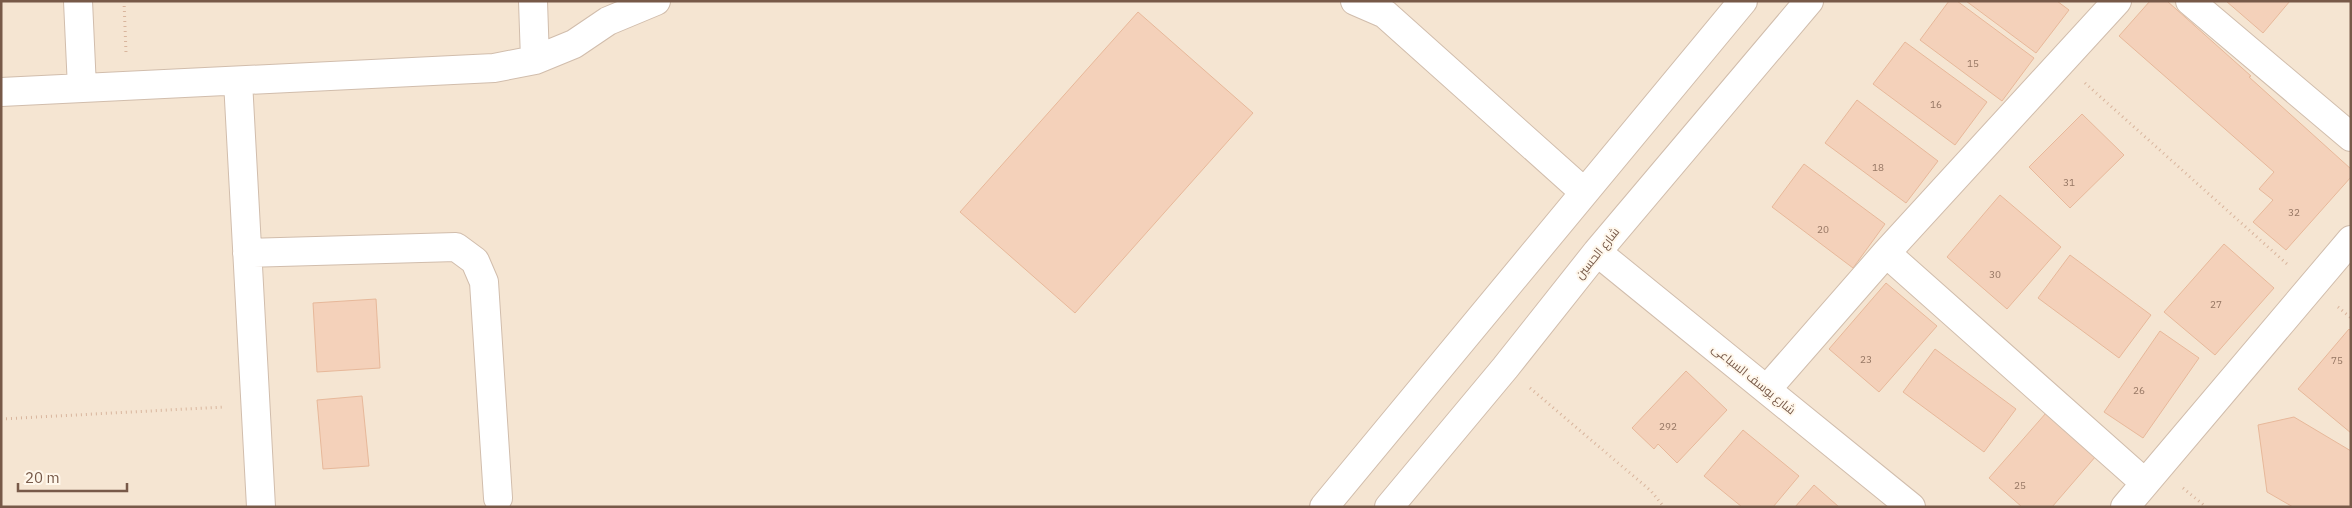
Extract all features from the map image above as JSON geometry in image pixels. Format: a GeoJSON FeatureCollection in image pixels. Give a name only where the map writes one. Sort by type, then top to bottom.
{"type":"FeatureCollection","features":[{"type":"Feature","properties":{"kind":"street"},"geometry":{"type":"LineString","coordinates":[[78,1],[82,88]]}},
{"type":"Feature","properties":{"kind":"street"},"geometry":{"type":"LineString","coordinates":[[533,1],[535,60]]}},
{"type":"Feature","properties":{"kind":"street"},"geometry":{"type":"LineString","coordinates":[[1,92],[494,68],[535,60],[574,44],[608,21],[656,1]]}},
{"type":"Feature","properties":{"kind":"street"},"geometry":{"type":"LineString","coordinates":[[1355,1],[1384,14],[1584,192]]}},
{"type":"Feature","properties":{"kind":"street"},"geometry":{"type":"LineString","coordinates":[[1324,507],[1743,1]]}},
{"type":"Feature","properties":{"kind":"street","name":"شارع الحسين"},"geometry":{"type":"LineString","coordinates":[[1389,507],[1505,368],[1597,252],[1809,1]]}},
{"type":"Feature","properties":{"kind":"street"},"geometry":{"type":"LineString","coordinates":[[1767,389],[1886,253],[2117,1]]}},
{"type":"Feature","properties":{"kind":"street"},"geometry":{"type":"LineString","coordinates":[[2190,1],[2351,137]]}},
{"type":"Feature","properties":{"kind":"street"},"geometry":{"type":"LineString","coordinates":[[238,81],[261,507]]}},
{"type":"Feature","properties":{"kind":"street"},"geometry":{"type":"LineString","coordinates":[[2125,507],[2351,240]]}},
{"type":"Feature","properties":{"kind":"street"},"geometry":{"type":"LineString","coordinates":[[247,253],[456,247],[475,261],[484,282],[498,498]]}},
{"type":"Feature","properties":{"kind":"street","name":"شارع يوسف السباعى"},"geometry":{"type":"LineString","coordinates":[[1597,252],[1911,507]]}},
{"type":"Feature","properties":{"kind":"street"},"geometry":{"type":"LineString","coordinates":[[1886,253],[2145,483]]}},
{"type":"Feature","properties":{"kind":"path"},"geometry":{"type":"LineString","coordinates":[[124,1],[128,86]]}},
{"type":"Feature","properties":{"kind":"path"},"geometry":{"type":"LineString","coordinates":[[2060,61],[2312,286],[2351,318]]}},
{"type":"Feature","properties":{"kind":"path"},"geometry":{"type":"LineString","coordinates":[[1505,368],[1651,491],[1664,507]]}},
{"type":"Feature","properties":{"kind":"path"},"geometry":{"type":"LineString","coordinates":[[1,419],[255,405]]}},
{"type":"Feature","properties":{"kind":"shaded area"},"geometry":{"type":"Polygon","coordinates":[[[1,1],[2351,1],[2351,507],[1,507],[1,1]]]}},
{"type":"Feature","properties":{"kind":"building"},"geometry":{"type":"Polygon","coordinates":[[[1949,1],[1957,1],[2034,58],[2002,101],[1920,40],[1949,1]]]}},
{"type":"Feature","properties":{"kind":"building"},"geometry":{"type":"Polygon","coordinates":[[[1966,1],[2057,1],[2069,10],[2036,53],[1966,1]]]}},
{"type":"Feature","properties":{"kind":"building"},"geometry":{"type":"Polygon","coordinates":[[[2150,1],[2167,1],[2351,169],[2351,177],[2286,250],[2253,222],[2273,200],[2259,189],[2274,172],[2119,36],[2150,1]]]}},
{"type":"Feature","properties":{"kind":"building"},"geometry":{"type":"Polygon","coordinates":[[[2226,1],[2290,1],[2263,33],[2226,1]]]}},
{"type":"Feature","properties":{"kind":"building"},"geometry":{"type":"Polygon","coordinates":[[[1138,12],[1253,113],[1075,313],[960,212],[1138,12]]]}},
{"type":"Feature","properties":{"kind":"building"},"geometry":{"type":"Polygon","coordinates":[[[1905,42],[1987,102],[1955,145],[1873,84],[1905,42]]]}},
{"type":"Feature","properties":{"kind":"building"},"geometry":{"type":"Polygon","coordinates":[[[1857,100],[1938,161],[1906,203],[1825,143],[1857,100]]]}},
{"type":"Feature","properties":{"kind":"building"},"geometry":{"type":"Polygon","coordinates":[[[2082,114],[2124,155],[2070,208],[2029,167],[2082,114]]]}},
{"type":"Feature","properties":{"kind":"building"},"geometry":{"type":"Polygon","coordinates":[[[1804,164],[1885,224],[1853,268],[1772,207],[1804,164]]]}},
{"type":"Feature","properties":{"kind":"building"},"geometry":{"type":"Polygon","coordinates":[[[2000,195],[2061,247],[2007,309],[1947,257],[2000,195]]]}},
{"type":"Feature","properties":{"kind":"building"},"geometry":{"type":"Polygon","coordinates":[[[2224,244],[2274,288],[2215,355],[2164,312],[2224,244]]]}},
{"type":"Feature","properties":{"kind":"building"},"geometry":{"type":"Polygon","coordinates":[[[2070,255],[2151,315],[2119,358],[2038,298],[2070,255]]]}},
{"type":"Feature","properties":{"kind":"building"},"geometry":{"type":"Polygon","coordinates":[[[1886,283],[1937,326],[1879,392],[1829,349],[1886,283]]]}},
{"type":"Feature","properties":{"kind":"building"},"geometry":{"type":"Polygon","coordinates":[[[376,299],[380,368],[317,372],[313,303],[376,299]]]}},
{"type":"Feature","properties":{"kind":"building"},"geometry":{"type":"Polygon","coordinates":[[[2349,329],[2351,331],[2351,433],[2298,389],[2349,329]]]}},
{"type":"Feature","properties":{"kind":"building"},"geometry":{"type":"Polygon","coordinates":[[[2160,331],[2199,358],[2143,438],[2104,412],[2160,331]]]}},
{"type":"Feature","properties":{"kind":"building"},"geometry":{"type":"Polygon","coordinates":[[[1935,349],[2016,409],[1984,452],[1903,392],[1935,349]]]}},
{"type":"Feature","properties":{"kind":"building"},"geometry":{"type":"Polygon","coordinates":[[[1686,371],[1727,410],[1677,463],[1658,444],[1654,449],[1632,428],[1686,371]]]}},
{"type":"Feature","properties":{"kind":"building"},"geometry":{"type":"Polygon","coordinates":[[[362,396],[369,466],[323,469],[317,400],[362,396]]]}},
{"type":"Feature","properties":{"kind":"building"},"geometry":{"type":"Polygon","coordinates":[[[2046,413],[2096,456],[2052,507],[2022,507],[1989,478],[2046,413]]]}},
{"type":"Feature","properties":{"kind":"building"},"geometry":{"type":"Polygon","coordinates":[[[2294,417],[2351,451],[2351,507],[2293,507],[2267,492],[2258,425],[2294,417]]]}},
{"type":"Feature","properties":{"kind":"building"},"geometry":{"type":"Polygon","coordinates":[[[1743,430],[1799,476],[1773,507],[1742,507],[1704,476],[1743,430]]]}},
{"type":"Feature","properties":{"kind":"building"},"geometry":{"type":"Polygon","coordinates":[[[1814,485],[1839,507],[1795,507],[1814,485]]]}}]}
